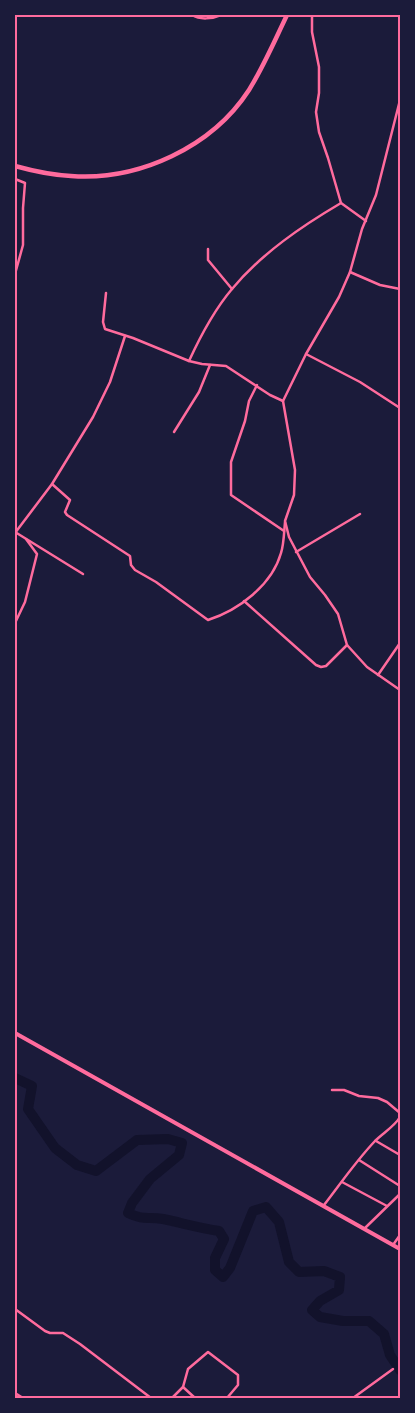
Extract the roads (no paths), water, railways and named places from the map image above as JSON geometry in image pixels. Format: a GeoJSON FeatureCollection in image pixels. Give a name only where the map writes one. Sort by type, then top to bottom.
{"type":"FeatureCollection","features":[{"type":"Feature","properties":{"kind":"highway"},"geometry":{"type":"LineString","coordinates":[[15,166],[72,176],[113,175],[161,161],[189,147],[211,131],[230,113],[248,91],[264,64],[287,15]]}},
{"type":"Feature","properties":{"kind":"main road"},"geometry":{"type":"LineString","coordinates":[[15,1033],[400,1249]]}},
{"type":"Feature","properties":{"kind":"street"},"geometry":{"type":"LineString","coordinates":[[192,15],[198,19],[221,15]]}},
{"type":"Feature","properties":{"kind":"street"},"geometry":{"type":"LineString","coordinates":[[312,15],[312,32],[319,67],[319,93],[316,112],[319,132],[340,203],[366,221]]}},
{"type":"Feature","properties":{"kind":"street"},"geometry":{"type":"LineString","coordinates":[[52,484],[70,500],[65,512],[68,515],[130,556],[131,565],[135,570],[156,582],[201,617],[208,620],[226,613],[259,590],[270,578],[282,552],[285,520],[294,494],[295,470],[283,401],[306,354],[339,297],[350,272],[376,195],[400,100]]}},
{"type":"Feature","properties":{"kind":"street"},"geometry":{"type":"LineString","coordinates":[[15,179],[25,184],[26,188],[23,208],[23,245],[22,252],[17,257],[15,274]]}},
{"type":"Feature","properties":{"kind":"street"},"geometry":{"type":"LineString","coordinates":[[189,361],[200,338],[232,289],[270,252],[304,225],[340,203]]}},
{"type":"Feature","properties":{"kind":"street"},"geometry":{"type":"LineString","coordinates":[[208,249],[208,260],[232,289]]}},
{"type":"Feature","properties":{"kind":"street"},"geometry":{"type":"LineString","coordinates":[[350,272],[380,285],[400,290]]}},
{"type":"Feature","properties":{"kind":"street"},"geometry":{"type":"LineString","coordinates":[[106,293],[103,322],[105,329],[189,361],[226,366],[270,395],[283,401]]}},
{"type":"Feature","properties":{"kind":"street"},"geometry":{"type":"LineString","coordinates":[[83,574],[15,532],[52,484],[104,398],[125,336]]}},
{"type":"Feature","properties":{"kind":"street"},"geometry":{"type":"LineString","coordinates":[[306,354],[360,382],[400,408]]}},
{"type":"Feature","properties":{"kind":"street"},"geometry":{"type":"LineString","coordinates":[[174,432],[199,392],[210,365]]}},
{"type":"Feature","properties":{"kind":"street"},"geometry":{"type":"LineString","coordinates":[[257,386],[249,401],[245,421],[231,462],[231,495],[284,531]]}},
{"type":"Feature","properties":{"kind":"street"},"geometry":{"type":"LineString","coordinates":[[296,552],[360,514]]}},
{"type":"Feature","properties":{"kind":"street"},"geometry":{"type":"LineString","coordinates":[[285,520],[296,552],[310,578],[338,614],[347,645],[367,667],[400,690]]}},
{"type":"Feature","properties":{"kind":"street"},"geometry":{"type":"LineString","coordinates":[[15,623],[26,602],[37,554],[26,539]]}},
{"type":"Feature","properties":{"kind":"street"},"geometry":{"type":"LineString","coordinates":[[244,601],[316,665],[326,666],[347,645]]}},
{"type":"Feature","properties":{"kind":"street"},"geometry":{"type":"LineString","coordinates":[[378,674],[400,643]]}},
{"type":"Feature","properties":{"kind":"street"},"geometry":{"type":"LineString","coordinates":[[332,1090],[344,1090],[360,1096],[378,1098],[387,1102],[400,1113]]}},
{"type":"Feature","properties":{"kind":"street"},"geometry":{"type":"LineString","coordinates":[[324,1205],[375,1140],[397,1122],[400,1117]]}},
{"type":"Feature","properties":{"kind":"street"},"geometry":{"type":"LineString","coordinates":[[375,1140],[400,1156]]}},
{"type":"Feature","properties":{"kind":"street"},"geometry":{"type":"LineString","coordinates":[[358,1160],[400,1186]]}},
{"type":"Feature","properties":{"kind":"street"},"geometry":{"type":"LineString","coordinates":[[342,1182],[387,1206]]}},
{"type":"Feature","properties":{"kind":"street"},"geometry":{"type":"LineString","coordinates":[[365,1228],[400,1194]]}},
{"type":"Feature","properties":{"kind":"street"},"geometry":{"type":"LineString","coordinates":[[393,1245],[400,1235]]}},
{"type":"Feature","properties":{"kind":"street"},"geometry":{"type":"LineString","coordinates":[[15,1308],[50,1333],[63,1333],[80,1344],[151,1398]]}},
{"type":"Feature","properties":{"kind":"street"},"geometry":{"type":"LineString","coordinates":[[172,1398],[182,1387],[188,1369],[208,1352],[238,1375],[238,1385],[227,1398]]}},
{"type":"Feature","properties":{"kind":"street"},"geometry":{"type":"LineString","coordinates":[[353,1398],[394,1369]]}},
{"type":"Feature","properties":{"kind":"street"},"geometry":{"type":"LineString","coordinates":[[182,1387],[195,1398]]}},
{"type":"Feature","properties":{"kind":"street"},"geometry":{"type":"LineString","coordinates":[[15,1393],[23,1398]]}},
{"type":"Feature","properties":{"kind":"waterway"},"geometry":{"type":"LineString","coordinates":[[15,1078],[32,1086],[28,1109],[55,1148],[77,1165],[96,1171],[137,1140],[168,1139],[182,1143],[179,1155],[150,1179],[132,1203],[128,1213],[142,1218],[158,1218],[219,1231],[224,1239],[215,1258],[215,1270],[223,1277],[230,1268],[253,1211],[266,1207],[279,1222],[289,1262],[299,1272],[324,1271],[340,1277],[339,1290],[320,1301],[312,1310],[320,1317],[343,1321],[369,1321],[384,1334],[390,1355],[400,1370]]}}]}
